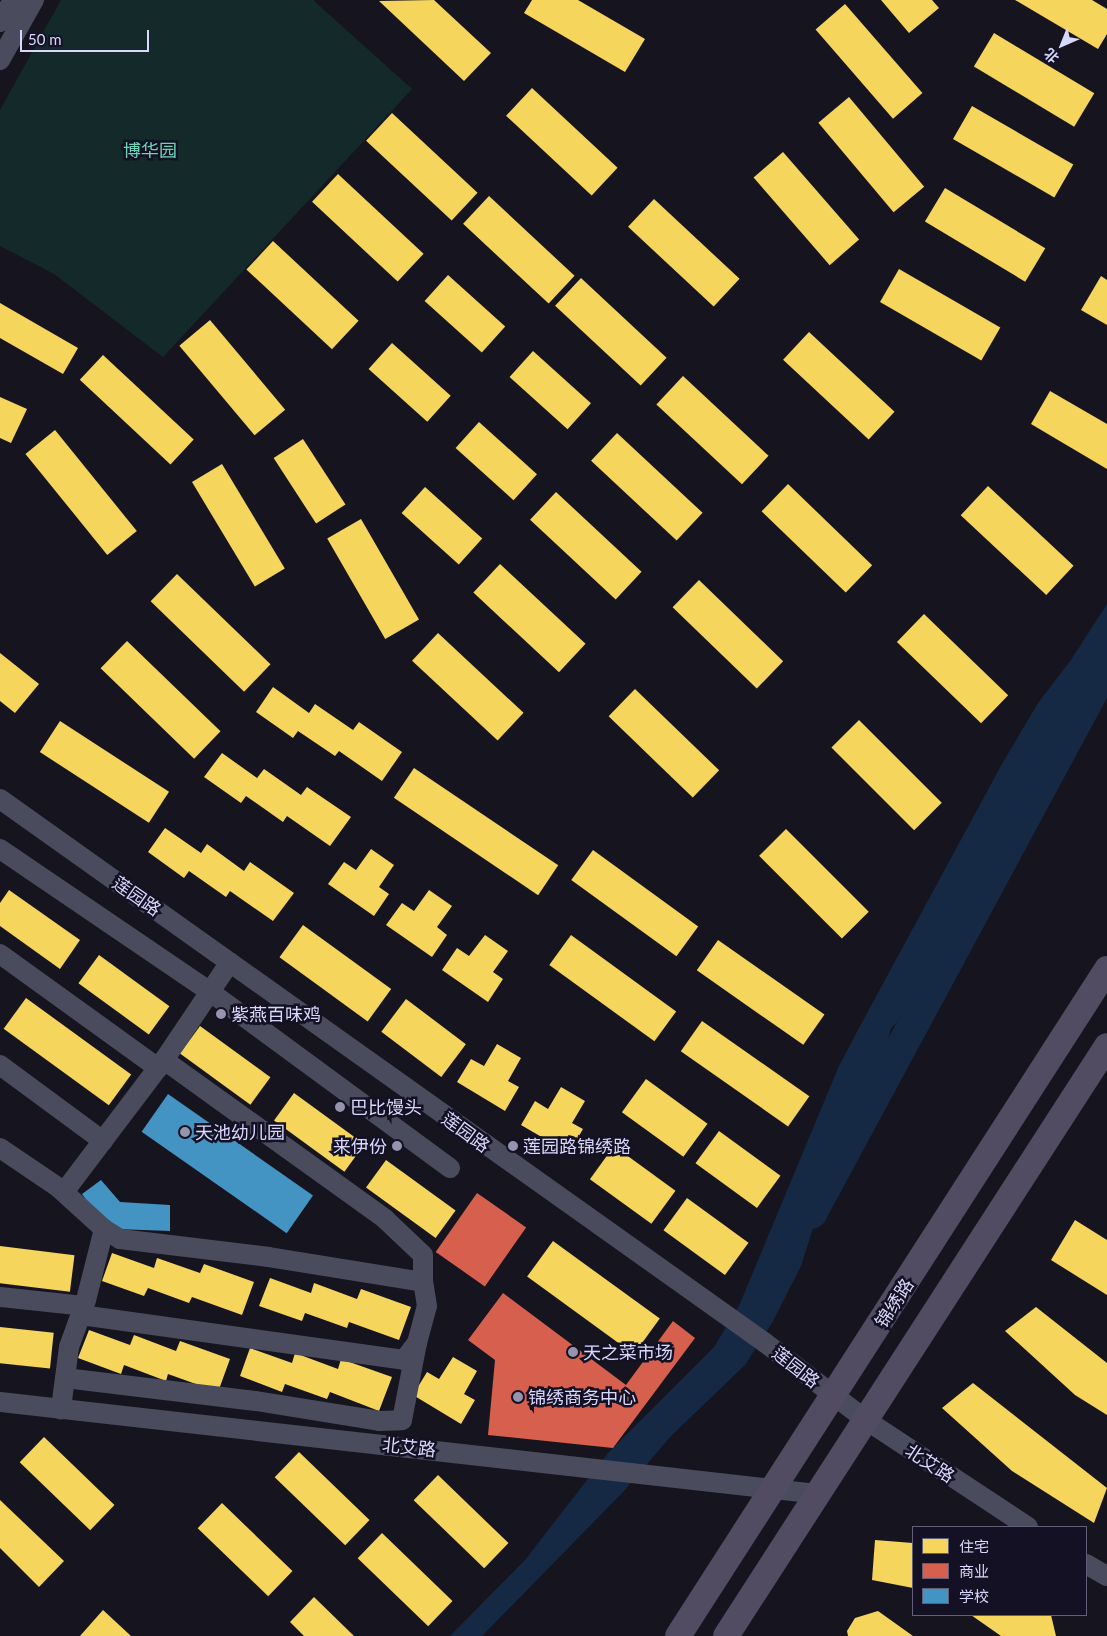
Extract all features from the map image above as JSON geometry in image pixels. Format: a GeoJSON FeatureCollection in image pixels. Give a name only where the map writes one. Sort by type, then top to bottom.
{"type":"FeatureCollection","features":[{"type":"Feature","properties":{"kind":"main road","name":"锦绣路"},"geometry":{"type":"LineString","coordinates":[[678,1636],[834,1397],[1107,969]]}},
{"type":"Feature","properties":{"kind":"main road"},"geometry":{"type":"LineString","coordinates":[[726,1636],[1107,1046]]}},
{"type":"Feature","properties":{"kind":"street"},"geometry":{"type":"LineString","coordinates":[[0,22],[13,0]]}},
{"type":"Feature","properties":{"kind":"street"},"geometry":{"type":"LineString","coordinates":[[0,60],[34,0]]}},
{"type":"Feature","properties":{"kind":"street","name":"莲园路"},"geometry":{"type":"LineString","coordinates":[[0,799],[764,1342],[834,1397]]}},
{"type":"Feature","properties":{"kind":"street"},"geometry":{"type":"LineString","coordinates":[[0,849],[209,991],[450,1168]]}},
{"type":"Feature","properties":{"kind":"street"},"geometry":{"type":"LineString","coordinates":[[0,954],[385,1220],[423,1255],[423,1282],[427,1306],[417,1343],[402,1420],[379,1421],[256,1401],[65,1378]]}},
{"type":"Feature","properties":{"kind":"street"},"geometry":{"type":"LineString","coordinates":[[64,1192],[161,1064],[230,962]]}},
{"type":"Feature","properties":{"kind":"street"},"geometry":{"type":"LineString","coordinates":[[0,1065],[103,1141]]}},
{"type":"Feature","properties":{"kind":"street"},"geometry":{"type":"LineString","coordinates":[[0,1148],[64,1192],[104,1229],[120,1239],[269,1257],[423,1282]]}},
{"type":"Feature","properties":{"kind":"street"},"geometry":{"type":"LineString","coordinates":[[61,1409],[69,1347],[82,1311],[104,1229]]}},
{"type":"Feature","properties":{"kind":"street"},"geometry":{"type":"LineString","coordinates":[[0,1297],[404,1360],[417,1343]]}},
{"type":"Feature","properties":{"kind":"street","name":"北艾路"},"geometry":{"type":"LineString","coordinates":[[834,1397],[1026,1526]]}},
{"type":"Feature","properties":{"kind":"street","name":"北艾路"},"geometry":{"type":"LineString","coordinates":[[0,1402],[817,1494]]}},
{"type":"Feature","properties":{"kind":"street"},"geometry":{"type":"LineString","coordinates":[[1087,1565],[1107,1576]]}},
{"type":"Feature","properties":{"kind":"green space","name":"博华园"},"geometry":{"type":"Polygon","coordinates":[[[61,0],[313,0],[412,89],[163,357],[54,274],[0,246],[0,110],[61,0]]]}},
{"type":"Feature","properties":{"kind":"water"},"geometry":{"type":"Polygon","coordinates":[[[1107,604],[1107,669],[1100,676],[932,988],[891,1028],[872,1100],[829,1178],[801,1266],[773,1321],[745,1365],[671,1436],[623,1492],[482,1636],[450,1636],[525,1560],[608,1453],[714,1347],[739,1306],[839,1066],[859,1028],[1002,764],[1038,703],[1071,660],[1107,604]]]}},
{"type":"Feature","properties":{"kind":"building: 住宅"},"geometry":{"type":"Polygon","coordinates":[[[434,0],[491,53],[464,81],[379,1],[434,0]]]}},
{"type":"Feature","properties":{"kind":"building: 住宅"},"geometry":{"type":"Polygon","coordinates":[[[532,0],[578,0],[645,39],[625,72],[524,13],[532,0]]]}},
{"type":"Feature","properties":{"kind":"building: 住宅"},"geometry":{"type":"Polygon","coordinates":[[[881,0],[932,0],[939,8],[909,33],[881,0]]]}},
{"type":"Feature","properties":{"kind":"building: 住宅"},"geometry":{"type":"Polygon","coordinates":[[[1015,0],[1092,0],[1107,9],[1107,34],[1098,49],[1015,0]]]}},
{"type":"Feature","properties":{"kind":"building: 住宅"},"geometry":{"type":"Polygon","coordinates":[[[845,4],[922,93],[893,119],[816,30],[845,4]]]}},
{"type":"Feature","properties":{"kind":"building: 住宅"},"geometry":{"type":"Polygon","coordinates":[[[994,33],[1094,93],[1074,127],[974,66],[994,33]]]}},
{"type":"Feature","properties":{"kind":"building: 住宅"},"geometry":{"type":"Polygon","coordinates":[[[532,88],[618,168],[592,196],[506,116],[532,88]]]}},
{"type":"Feature","properties":{"kind":"building: 住宅"},"geometry":{"type":"Polygon","coordinates":[[[849,97],[924,187],[894,212],[818,123],[849,97]]]}},
{"type":"Feature","properties":{"kind":"building: 住宅"},"geometry":{"type":"Polygon","coordinates":[[[972,106],[1073,164],[1054,197],[953,139],[972,106]]]}},
{"type":"Feature","properties":{"kind":"building: 住宅"},"geometry":{"type":"Polygon","coordinates":[[[392,113],[478,193],[452,221],[366,141],[392,113]]]}},
{"type":"Feature","properties":{"kind":"building: 住宅"},"geometry":{"type":"Polygon","coordinates":[[[783,152],[859,240],[830,265],[754,178],[783,152]]]}},
{"type":"Feature","properties":{"kind":"building: 住宅"},"geometry":{"type":"Polygon","coordinates":[[[338,174],[424,254],[398,282],[312,202],[338,174]]]}},
{"type":"Feature","properties":{"kind":"building: 住宅"},"geometry":{"type":"Polygon","coordinates":[[[945,188],[1045,248],[1025,282],[925,221],[945,188]]]}},
{"type":"Feature","properties":{"kind":"building: 住宅"},"geometry":{"type":"Polygon","coordinates":[[[489,196],[575,276],[549,304],[463,224],[489,196]]]}},
{"type":"Feature","properties":{"kind":"building: 住宅"},"geometry":{"type":"Polygon","coordinates":[[[654,199],[740,279],[714,307],[628,227],[654,199]]]}},
{"type":"Feature","properties":{"kind":"building: 住宅"},"geometry":{"type":"Polygon","coordinates":[[[273,241],[359,321],[332,349],[246,270],[273,241]]]}},
{"type":"Feature","properties":{"kind":"building: 住宅"},"geometry":{"type":"Polygon","coordinates":[[[899,269],[1000,328],[981,360],[880,302],[899,269]]]}},
{"type":"Feature","properties":{"kind":"building: 住宅"},"geometry":{"type":"Polygon","coordinates":[[[448,275],[505,327],[482,353],[425,301],[448,275]]]}},
{"type":"Feature","properties":{"kind":"building: 住宅"},"geometry":{"type":"Polygon","coordinates":[[[1101,276],[1107,280],[1107,325],[1081,310],[1101,276]]]}},
{"type":"Feature","properties":{"kind":"building: 住宅"},"geometry":{"type":"Polygon","coordinates":[[[581,278],[667,358],[641,386],[555,306],[581,278]]]}},
{"type":"Feature","properties":{"kind":"building: 住宅"},"geometry":{"type":"Polygon","coordinates":[[[0,303],[78,348],[63,374],[0,338],[0,303]]]}},
{"type":"Feature","properties":{"kind":"building: 住宅"},"geometry":{"type":"Polygon","coordinates":[[[210,320],[285,410],[255,435],[179,346],[210,320]]]}},
{"type":"Feature","properties":{"kind":"building: 住宅"},"geometry":{"type":"Polygon","coordinates":[[[809,332],[895,412],[869,440],[783,360],[809,332]]]}},
{"type":"Feature","properties":{"kind":"building: 住宅"},"geometry":{"type":"Polygon","coordinates":[[[392,343],[451,396],[427,422],[369,369],[392,343]]]}},
{"type":"Feature","properties":{"kind":"building: 住宅"},"geometry":{"type":"Polygon","coordinates":[[[533,351],[591,403],[568,429],[510,377],[533,351]]]}},
{"type":"Feature","properties":{"kind":"building: 住宅"},"geometry":{"type":"Polygon","coordinates":[[[103,355],[194,440],[170,464],[80,380],[103,355]]]}},
{"type":"Feature","properties":{"kind":"building: 住宅"},"geometry":{"type":"Polygon","coordinates":[[[683,376],[769,456],[742,484],[656,405],[683,376]]]}},
{"type":"Feature","properties":{"kind":"building: 住宅"},"geometry":{"type":"Polygon","coordinates":[[[1050,391],[1107,424],[1107,469],[1031,424],[1050,391]]]}},
{"type":"Feature","properties":{"kind":"building: 住宅"},"geometry":{"type":"Polygon","coordinates":[[[0,397],[27,409],[11,443],[0,438],[0,397]]]}},
{"type":"Feature","properties":{"kind":"building: 住宅"},"geometry":{"type":"Polygon","coordinates":[[[479,422],[537,474],[514,500],[456,448],[479,422]]]}},
{"type":"Feature","properties":{"kind":"building: 住宅"},"geometry":{"type":"Polygon","coordinates":[[[55,430],[137,531],[107,555],[25,454],[55,430]]]}},
{"type":"Feature","properties":{"kind":"building: 住宅"},"geometry":{"type":"Polygon","coordinates":[[[617,433],[703,513],[677,541],[591,461],[617,433]]]}},
{"type":"Feature","properties":{"kind":"building: 住宅"},"geometry":{"type":"Polygon","coordinates":[[[303,439],[345,504],[316,523],[274,458],[303,439]]]}},
{"type":"Feature","properties":{"kind":"building: 住宅"},"geometry":{"type":"Polygon","coordinates":[[[222,464],[285,569],[255,587],[192,482],[222,464]]]}},
{"type":"Feature","properties":{"kind":"building: 住宅"},"geometry":{"type":"Polygon","coordinates":[[[788,484],[872,565],[846,593],[762,511],[788,484]]]}},
{"type":"Feature","properties":{"kind":"building: 住宅"},"geometry":{"type":"Polygon","coordinates":[[[988,486],[1074,566],[1046,595],[961,515],[988,486]]]}},
{"type":"Feature","properties":{"kind":"building: 住宅"},"geometry":{"type":"Polygon","coordinates":[[[425,487],[482,539],[459,565],[402,513],[425,487]]]}},
{"type":"Feature","properties":{"kind":"building: 住宅"},"geometry":{"type":"Polygon","coordinates":[[[556,492],[642,572],[616,600],[530,520],[556,492]]]}},
{"type":"Feature","properties":{"kind":"building: 住宅"},"geometry":{"type":"Polygon","coordinates":[[[361,519],[419,619],[385,639],[327,538],[361,519]]]}},
{"type":"Feature","properties":{"kind":"building: 住宅"},"geometry":{"type":"Polygon","coordinates":[[[500,564],[586,644],[559,672],[473,593],[500,564]]]}},
{"type":"Feature","properties":{"kind":"building: 住宅"},"geometry":{"type":"Polygon","coordinates":[[[177,574],[271,664],[244,692],[151,601],[177,574]]]}},
{"type":"Feature","properties":{"kind":"building: 住宅"},"geometry":{"type":"Polygon","coordinates":[[[699,580],[783,661],[757,689],[673,607],[699,580]]]}},
{"type":"Feature","properties":{"kind":"building: 住宅"},"geometry":{"type":"Polygon","coordinates":[[[924,614],[1008,695],[981,723],[897,642],[924,614]]]}},
{"type":"Feature","properties":{"kind":"building: 住宅"},"geometry":{"type":"Polygon","coordinates":[[[438,633],[524,713],[498,741],[412,661],[438,633]]]}},
{"type":"Feature","properties":{"kind":"building: 住宅"},"geometry":{"type":"Polygon","coordinates":[[[127,641],[221,731],[194,759],[101,668],[127,641]]]}},
{"type":"Feature","properties":{"kind":"building: 住宅"},"geometry":{"type":"Polygon","coordinates":[[[0,653],[39,684],[15,713],[0,701],[0,653]]]}},
{"type":"Feature","properties":{"kind":"building: 住宅"},"geometry":{"type":"Polygon","coordinates":[[[273,687],[309,713],[315,704],[353,730],[359,722],[402,752],[382,781],[339,751],[335,756],[298,731],[293,738],[256,712],[273,687]]]}},
{"type":"Feature","properties":{"kind":"building: 住宅"},"geometry":{"type":"Polygon","coordinates":[[[635,689],[719,770],[693,798],[609,716],[635,689]]]}},
{"type":"Feature","properties":{"kind":"building: 住宅"},"geometry":{"type":"Polygon","coordinates":[[[859,720],[942,803],[914,830],[831,748],[859,720]]]}},
{"type":"Feature","properties":{"kind":"building: 住宅"},"geometry":{"type":"Polygon","coordinates":[[[60,721],[169,792],[149,823],[40,752],[60,721]]]}},
{"type":"Feature","properties":{"kind":"building: 住宅"},"geometry":{"type":"Polygon","coordinates":[[[222,753],[257,778],[264,769],[301,795],[307,787],[351,817],[330,846],[287,816],[283,822],[246,796],[241,803],[204,777],[222,753]]]}},
{"type":"Feature","properties":{"kind":"building: 住宅"},"geometry":{"type":"Polygon","coordinates":[[[414,768],[558,865],[538,895],[394,798],[414,768]]]}},
{"type":"Feature","properties":{"kind":"building: 住宅"},"geometry":{"type":"Polygon","coordinates":[[[165,828],[201,853],[207,844],[244,871],[250,862],[294,893],[273,921],[230,891],[226,897],[189,871],[184,878],[148,852],[165,828]]]}},
{"type":"Feature","properties":{"kind":"building: 住宅"},"geometry":{"type":"Polygon","coordinates":[[[786,829],[869,912],[842,939],[759,856],[786,829]]]}},
{"type":"Feature","properties":{"kind":"building: 住宅"},"geometry":{"type":"Polygon","coordinates":[[[371,849],[394,865],[379,887],[389,894],[374,916],[328,884],[344,862],[356,870],[371,849]]]}},
{"type":"Feature","properties":{"kind":"building: 住宅"},"geometry":{"type":"Polygon","coordinates":[[[593,850],[698,926],[676,956],[571,880],[593,850]]]}},
{"type":"Feature","properties":{"kind":"building: 住宅"},"geometry":{"type":"Polygon","coordinates":[[[9,890],[80,940],[60,969],[0,926],[0,903],[9,890]]]}},
{"type":"Feature","properties":{"kind":"building: 住宅"},"geometry":{"type":"Polygon","coordinates":[[[429,890],[452,906],[437,927],[447,935],[432,957],[386,925],[402,903],[414,911],[429,890]]]}},
{"type":"Feature","properties":{"kind":"building: 住宅"},"geometry":{"type":"Polygon","coordinates":[[[303,925],[391,989],[368,1021],[279,957],[303,925]]]}},
{"type":"Feature","properties":{"kind":"building: 住宅"},"geometry":{"type":"Polygon","coordinates":[[[485,935],[508,951],[493,972],[503,979],[488,1002],[442,970],[457,948],[469,956],[485,935]]]}},
{"type":"Feature","properties":{"kind":"building: 住宅"},"geometry":{"type":"Polygon","coordinates":[[[571,935],[676,1011],[654,1041],[549,965],[571,935]]]}},
{"type":"Feature","properties":{"kind":"building: 住宅"},"geometry":{"type":"Polygon","coordinates":[[[718,940],[824,1015],[803,1045],[697,970],[718,940]]]}},
{"type":"Feature","properties":{"kind":"building: 住宅"},"geometry":{"type":"Polygon","coordinates":[[[99,955],[169,1006],[149,1034],[78,983],[99,955]]]}},
{"type":"Feature","properties":{"kind":"building: 住宅"},"geometry":{"type":"Polygon","coordinates":[[[26,998],[131,1074],[109,1105],[4,1029],[26,998]]]}},
{"type":"Feature","properties":{"kind":"building: 住宅"},"geometry":{"type":"Polygon","coordinates":[[[406,999],[466,1044],[441,1077],[381,1032],[406,999]]]}},
{"type":"Feature","properties":{"kind":"building: 住宅"},"geometry":{"type":"Polygon","coordinates":[[[702,1021],[809,1096],[788,1126],[681,1051],[702,1021]]]}},
{"type":"Feature","properties":{"kind":"building: 住宅"},"geometry":{"type":"Polygon","coordinates":[[[200,1026],[270,1077],[250,1105],[180,1054],[200,1026]]]}},
{"type":"Feature","properties":{"kind":"building: 住宅"},"geometry":{"type":"Polygon","coordinates":[[[497,1044],[521,1058],[508,1081],[519,1087],[505,1111],[457,1082],[471,1059],[484,1066],[497,1044]]]}},
{"type":"Feature","properties":{"kind":"building: 住宅"},"geometry":{"type":"Polygon","coordinates":[[[646,1079],[707,1124],[683,1157],[622,1112],[646,1079]]]}},
{"type":"Feature","properties":{"kind":"building: 住宅"},"geometry":{"type":"Polygon","coordinates":[[[561,1087],[585,1101],[572,1123],[583,1129],[569,1153],[521,1125],[535,1101],[548,1109],[561,1087]]]}},
{"type":"Feature","properties":{"kind":"building: 住宅"},"geometry":{"type":"Polygon","coordinates":[[[294,1093],[364,1144],[344,1172],[274,1121],[294,1093]]]}},
{"type":"Feature","properties":{"kind":"building: 住宅"},"geometry":{"type":"Polygon","coordinates":[[[719,1131],[780,1176],[757,1208],[695,1163],[719,1131]]]}},
{"type":"Feature","properties":{"kind":"building: 住宅"},"geometry":{"type":"Polygon","coordinates":[[[614,1146],[675,1191],[651,1224],[590,1179],[614,1146]]]}},
{"type":"Feature","properties":{"kind":"building: 住宅"},"geometry":{"type":"Polygon","coordinates":[[[386,1160],[456,1211],[436,1238],[366,1188],[386,1160]]]}},
{"type":"Feature","properties":{"kind":"building: 住宅"},"geometry":{"type":"Polygon","coordinates":[[[687,1198],[748,1243],[725,1275],[663,1230],[687,1198]]]}},
{"type":"Feature","properties":{"kind":"building: 住宅"},"geometry":{"type":"Polygon","coordinates":[[[1075,1220],[1107,1240],[1107,1295],[1051,1260],[1075,1220]]]}},
{"type":"Feature","properties":{"kind":"building: 住宅"},"geometry":{"type":"Polygon","coordinates":[[[553,1241],[660,1319],[634,1354],[527,1277],[553,1241]]]}},
{"type":"Feature","properties":{"kind":"building: 住宅"},"geometry":{"type":"Polygon","coordinates":[[[0,1246],[74,1255],[70,1292],[0,1283],[0,1246]]]}},
{"type":"Feature","properties":{"kind":"building: 住宅"},"geometry":{"type":"Polygon","coordinates":[[[112,1253],[154,1268],[157,1258],[200,1273],[204,1264],[254,1282],[242,1315],[192,1297],[189,1303],[148,1288],[144,1296],[102,1281],[112,1253]]]}},
{"type":"Feature","properties":{"kind":"building: 住宅"},"geometry":{"type":"Polygon","coordinates":[[[270,1278],[311,1293],[314,1283],[357,1299],[361,1289],[411,1307],[399,1340],[349,1322],[347,1328],[305,1313],[302,1321],[259,1306],[270,1278]]]}},
{"type":"Feature","properties":{"kind":"building: 住宅"},"geometry":{"type":"Polygon","coordinates":[[[1036,1307],[1107,1363],[1107,1415],[1075,1395],[1005,1331],[1036,1307]]]}},
{"type":"Feature","properties":{"kind":"building: 住宅"},"geometry":{"type":"Polygon","coordinates":[[[0,1327],[54,1333],[50,1368],[0,1363],[0,1327]]]}},
{"type":"Feature","properties":{"kind":"building: 住宅"},"geometry":{"type":"Polygon","coordinates":[[[89,1330],[130,1345],[134,1335],[176,1351],[180,1341],[230,1359],[218,1392],[168,1374],[166,1381],[124,1365],[121,1374],[78,1358],[89,1330]]]}},
{"type":"Feature","properties":{"kind":"building: 住宅"},"geometry":{"type":"Polygon","coordinates":[[[250,1348],[292,1363],[295,1353],[338,1369],[341,1359],[392,1377],[379,1411],[330,1392],[327,1399],[285,1384],[282,1392],[240,1376],[250,1348]]]}},
{"type":"Feature","properties":{"kind":"building: 住宅"},"geometry":{"type":"Polygon","coordinates":[[[453,1357],[477,1371],[464,1394],[475,1400],[461,1424],[413,1395],[427,1372],[439,1379],[453,1357]]]}},
{"type":"Feature","properties":{"kind":"building: 住宅"},"geometry":{"type":"Polygon","coordinates":[[[973,1383],[1107,1488],[1094,1523],[1012,1471],[942,1408],[973,1383]]]}},
{"type":"Feature","properties":{"kind":"building: 住宅"},"geometry":{"type":"Polygon","coordinates":[[[44,1437],[114,1505],[90,1530],[20,1462],[44,1437]]]}},
{"type":"Feature","properties":{"kind":"building: 住宅"},"geometry":{"type":"Polygon","coordinates":[[[299,1452],[369,1520],[345,1545],[275,1477],[299,1452]]]}},
{"type":"Feature","properties":{"kind":"building: 住宅"},"geometry":{"type":"Polygon","coordinates":[[[438,1475],[508,1543],[484,1568],[414,1500],[438,1475]]]}},
{"type":"Feature","properties":{"kind":"building: 住宅"},"geometry":{"type":"Polygon","coordinates":[[[0,1500],[64,1561],[39,1587],[0,1548],[0,1500]]]}},
{"type":"Feature","properties":{"kind":"building: 住宅"},"geometry":{"type":"Polygon","coordinates":[[[222,1503],[292,1571],[268,1596],[198,1528],[222,1503]]]}},
{"type":"Feature","properties":{"kind":"building: 住宅"},"geometry":{"type":"Polygon","coordinates":[[[382,1533],[452,1601],[428,1626],[358,1558],[382,1533]]]}},
{"type":"Feature","properties":{"kind":"building: 住宅"},"geometry":{"type":"Polygon","coordinates":[[[875,1540],[912,1543],[912,1588],[872,1580],[875,1540]]]}},
{"type":"Feature","properties":{"kind":"building: 住宅"},"geometry":{"type":"Polygon","coordinates":[[[314,1597],[354,1636],[304,1636],[290,1622],[314,1597]]]}},
{"type":"Feature","properties":{"kind":"building: 住宅"},"geometry":{"type":"Polygon","coordinates":[[[103,1610],[131,1636],[80,1636],[103,1610]]]}},
{"type":"Feature","properties":{"kind":"building: 住宅"},"geometry":{"type":"Polygon","coordinates":[[[878,1611],[913,1636],[848,1636],[847,1631],[855,1618],[878,1611]]]}},
{"type":"Feature","properties":{"kind":"building: 住宅"},"geometry":{"type":"Polygon","coordinates":[[[972,1616],[1051,1616],[1056,1636],[1001,1636],[972,1616]]]}},
{"type":"Feature","properties":{"kind":"building: 商业"},"geometry":{"type":"Polygon","coordinates":[[[477,1193],[526,1227],[485,1286],[436,1252],[477,1193]]]}},
{"type":"Feature","properties":{"kind":"building: 商业"},"geometry":{"type":"Polygon","coordinates":[[[503,1293],[626,1385],[673,1321],[695,1338],[613,1448],[488,1435],[495,1360],[468,1340],[503,1293]]]}},
{"type":"Feature","properties":{"kind":"building: 学校"},"geometry":{"type":"Polygon","coordinates":[[[168,1094],[313,1196],[287,1233],[142,1132],[168,1094]]]}},
{"type":"Feature","properties":{"kind":"building: 学校"},"geometry":{"type":"Polygon","coordinates":[[[101,1180],[120,1202],[170,1205],[170,1231],[116,1229],[101,1220],[82,1194],[101,1180]]]}},
{"type":"Feature","properties":{"kind":"waterway"},"geometry":{"type":"LineString","coordinates":[[811,1213],[1107,664]]}},
{"type":"Feature","properties":{"kind":"place","name":"紫燕百味鸡"},"geometry":{"type":"Point","coordinates":[221,1014]}},
{"type":"Feature","properties":{"kind":"place","name":"巴比馒头"},"geometry":{"type":"Point","coordinates":[340,1107]}},
{"type":"Feature","properties":{"kind":"place","name":"天池幼儿园"},"geometry":{"type":"Point","coordinates":[185,1132]}},
{"type":"Feature","properties":{"kind":"place","name":"来伊份"},"geometry":{"type":"Point","coordinates":[397,1146]}},
{"type":"Feature","properties":{"kind":"place","name":"莲园路锦绣路"},"geometry":{"type":"Point","coordinates":[513,1146]}},
{"type":"Feature","properties":{"kind":"place","name":"天之菜市场"},"geometry":{"type":"Point","coordinates":[573,1352]}},
{"type":"Feature","properties":{"kind":"place","name":"锦绣商务中心"},"geometry":{"type":"Point","coordinates":[518,1397]}}]}
